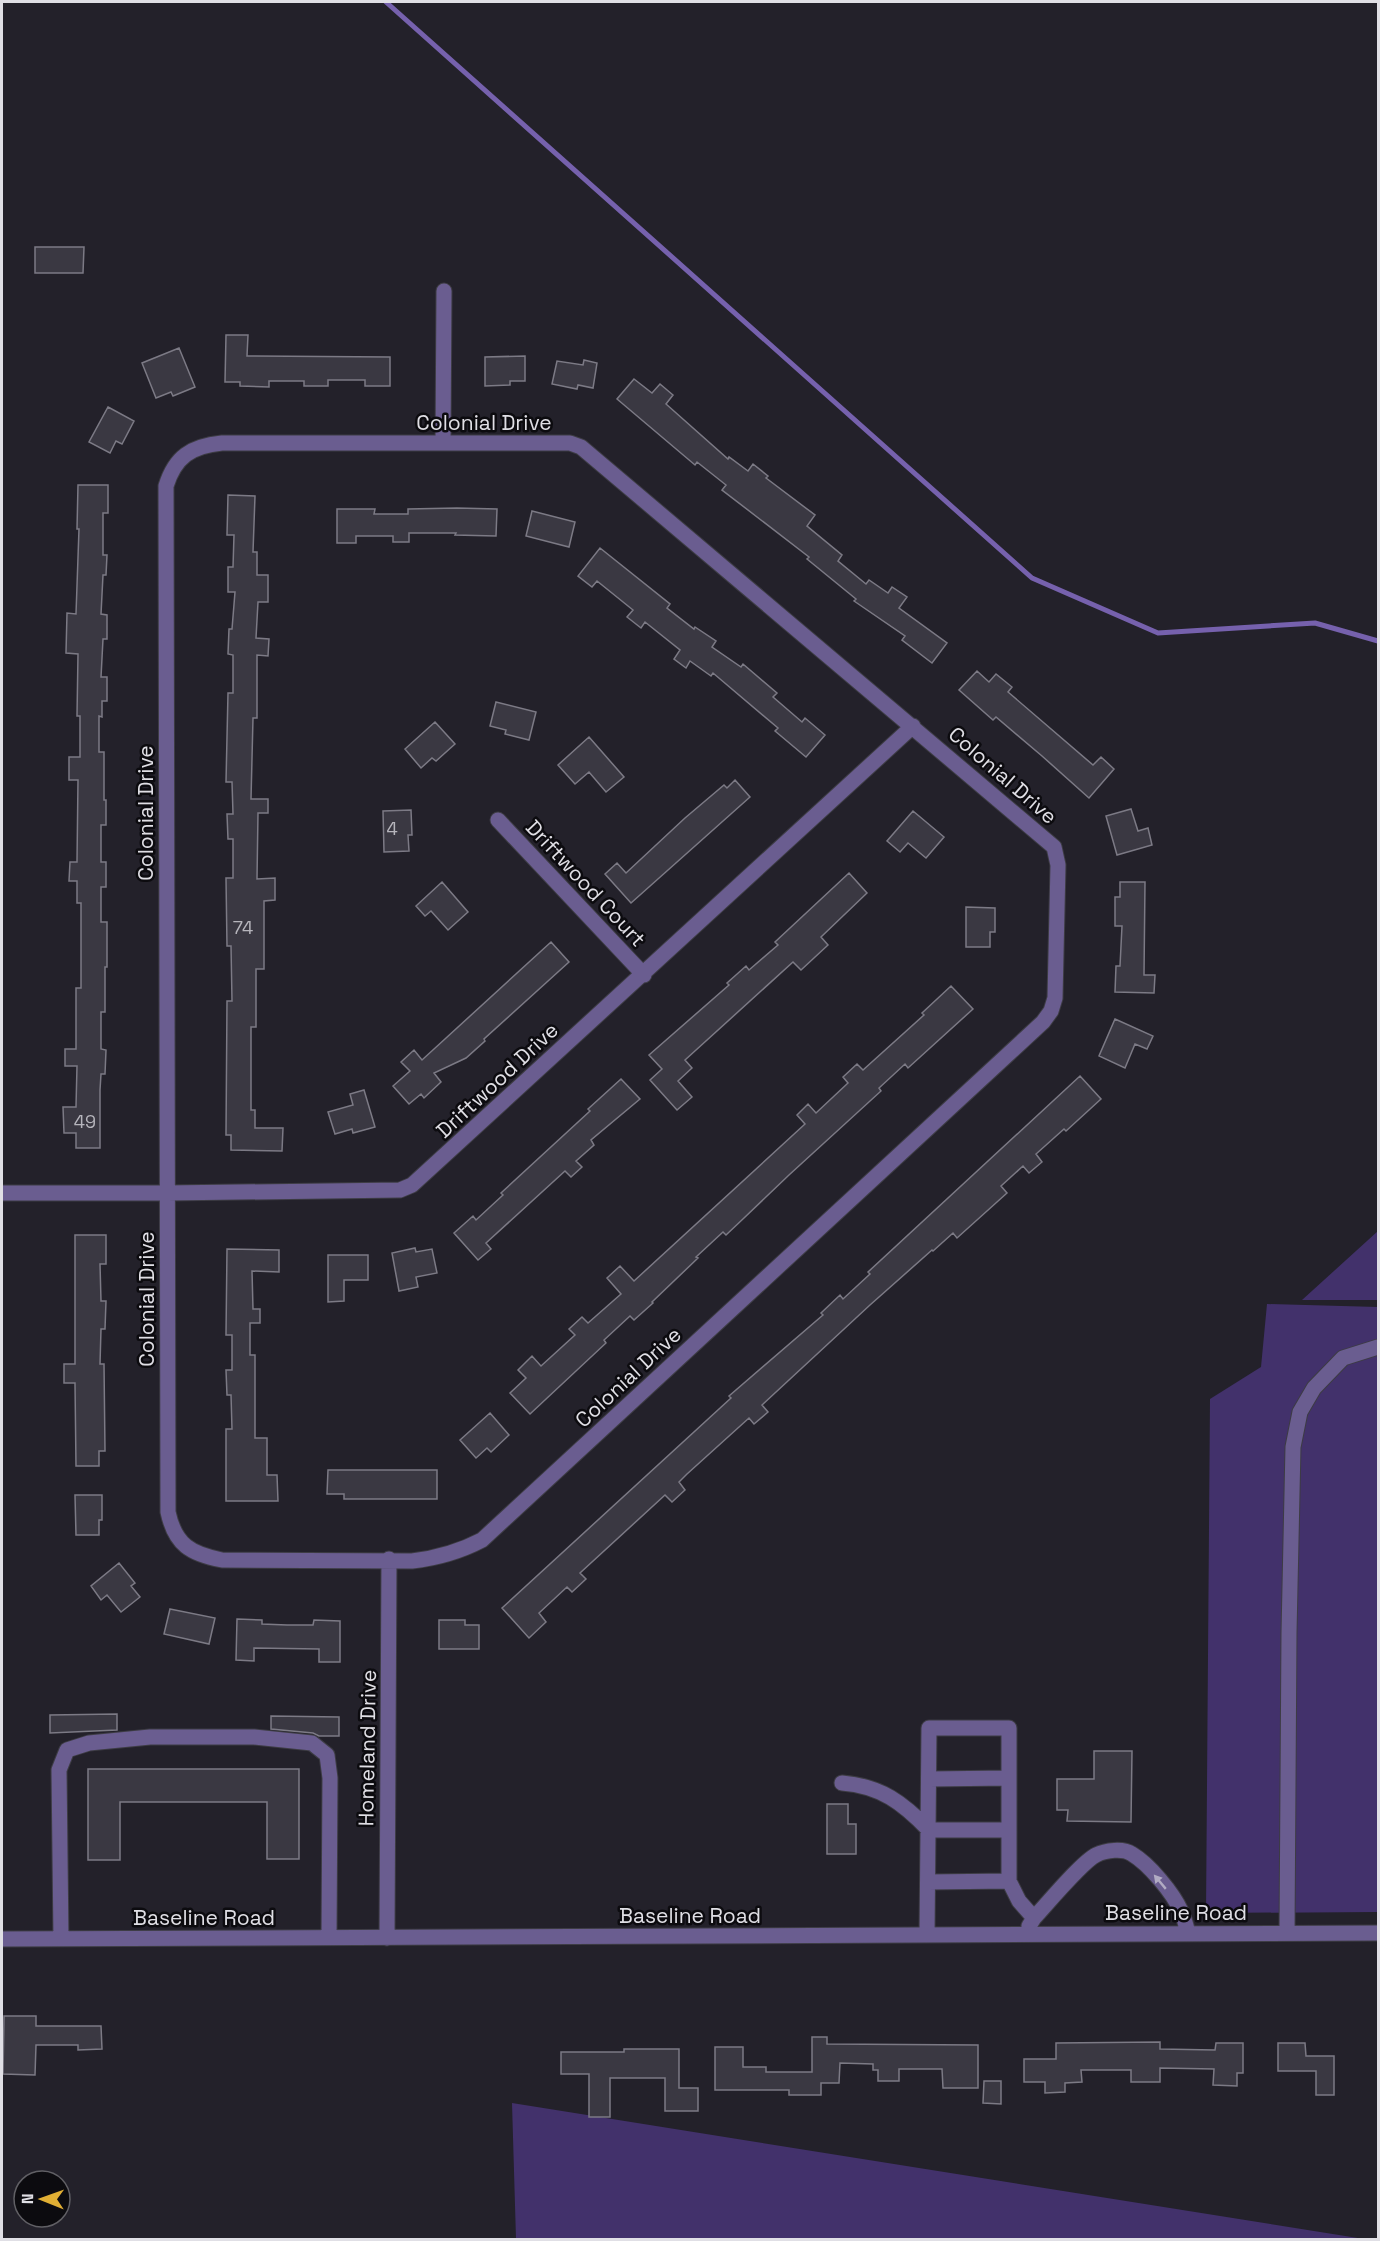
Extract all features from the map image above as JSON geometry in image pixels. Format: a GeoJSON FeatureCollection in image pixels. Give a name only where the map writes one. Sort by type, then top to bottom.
{"type":"FeatureCollection","features":[{"type":"Feature","properties":{"kind":"street"},"geometry":{"type":"LineString","coordinates":[[443,443],[444,291]]}},
{"type":"Feature","properties":{"kind":"street","name":"Colonial Drive"},"geometry":{"type":"LineString","coordinates":[[443,443],[570,443],[581,447],[1054,847],[1058,865],[1055,998],[1051,1011],[1043,1022],[482,1540],[462,1551],[412,1561],[222,1560],[203,1556],[190,1550],[171,1526],[168,1512],[166,486],[170,473],[178,461],[191,450],[206,444],[443,443]]}},
{"type":"Feature","properties":{"kind":"street","name":"Driftwood Drive"},"geometry":{"type":"LineString","coordinates":[[2,1192],[166,1193],[400,1190],[412,1185],[644,975],[913,726]]}},
{"type":"Feature","properties":{"kind":"street","name":"Driftwood Court"},"geometry":{"type":"LineString","coordinates":[[498,820],[644,975]]}},
{"type":"Feature","properties":{"kind":"street"},"geometry":{"type":"LineString","coordinates":[[1287,1933],[1293,1447],[1300,1412],[1314,1389],[1343,1358],[1378,1347]]}},
{"type":"Feature","properties":{"kind":"street","name":"Homeland Drive"},"geometry":{"type":"LineString","coordinates":[[387,1938],[389,1560]]}},
{"type":"Feature","properties":{"kind":"street"},"geometry":{"type":"LineString","coordinates":[[927,1935],[929,1728],[1009,1728],[1009,1881],[1019,1900],[1034,1918]]}},
{"type":"Feature","properties":{"kind":"street"},"geometry":{"type":"LineString","coordinates":[[61,1939],[59,1770],[67,1750],[89,1743],[150,1737],[254,1737],[312,1743],[327,1755],[330,1778],[329,1937]]}},
{"type":"Feature","properties":{"kind":"street"},"geometry":{"type":"LineString","coordinates":[[929,1779],[1009,1778]]}},
{"type":"Feature","properties":{"kind":"street"},"geometry":{"type":"LineString","coordinates":[[842,1783],[861,1785],[895,1800],[929,1830],[1009,1830]]}},
{"type":"Feature","properties":{"kind":"street"},"geometry":{"type":"LineString","coordinates":[[1023,1935],[1034,1918],[1091,1858],[1104,1852],[1124,1851],[1138,1859],[1170,1893],[1180,1909],[1188,1933]]}},
{"type":"Feature","properties":{"kind":"street"},"geometry":{"type":"LineString","coordinates":[[928,1882],[1009,1881]]}},
{"type":"Feature","properties":{"kind":"street","name":"Baseline Road"},"geometry":{"type":"LineString","coordinates":[[2,1939],[1378,1933]]}},
{"type":"Feature","properties":{"kind":"shaded area"},"geometry":{"type":"Polygon","coordinates":[[[1378,1231],[1378,1300],[1302,1300],[1378,1231]]]}},
{"type":"Feature","properties":{"kind":"shaded area"},"geometry":{"type":"Polygon","coordinates":[[[1267,1304],[1378,1307],[1378,1912],[1206,1913],[1210,1399],[1261,1367],[1267,1304]]]}},
{"type":"Feature","properties":{"kind":"shaded area"},"geometry":{"type":"Polygon","coordinates":[[[512,2103],[1364,2239],[516,2239],[512,2103]]]}},
{"type":"Feature","properties":{"kind":"building"},"geometry":{"type":"Polygon","coordinates":[[[35,247],[84,247],[83,273],[35,273],[35,247]]]}},
{"type":"Feature","properties":{"kind":"building"},"geometry":{"type":"Polygon","coordinates":[[[226,335],[248,335],[247,356],[390,357],[390,386],[365,386],[365,380],[328,380],[328,386],[304,386],[304,381],[269,381],[269,387],[240,386],[240,382],[225,382],[226,335]]]}},
{"type":"Feature","properties":{"kind":"building"},"geometry":{"type":"Polygon","coordinates":[[[179,348],[195,387],[173,396],[171,392],[156,398],[142,363],[179,348]]]}},
{"type":"Feature","properties":{"kind":"building"},"geometry":{"type":"Polygon","coordinates":[[[525,356],[525,381],[510,381],[510,385],[485,386],[485,357],[525,356]]]}},
{"type":"Feature","properties":{"kind":"building"},"geometry":{"type":"Polygon","coordinates":[[[584,360],[597,363],[593,388],[578,385],[577,389],[552,384],[557,361],[583,365],[584,360]]]}},
{"type":"Feature","properties":{"kind":"building"},"geometry":{"type":"Polygon","coordinates":[[[634,379],[652,393],[660,384],[673,395],[666,404],[728,459],[729,457],[748,471],[753,464],[768,476],[766,478],[815,515],[807,526],[842,555],[838,561],[866,584],[869,580],[888,593],[892,587],[907,597],[899,608],[947,643],[932,663],[902,640],[905,636],[854,601],[856,599],[807,559],[809,557],[722,490],[726,485],[697,462],[695,465],[617,399],[634,379]]]}},
{"type":"Feature","properties":{"kind":"building"},"geometry":{"type":"Polygon","coordinates":[[[108,407],[134,421],[122,444],[116,441],[110,453],[89,442],[108,407]]]}},
{"type":"Feature","properties":{"kind":"building"},"geometry":{"type":"Polygon","coordinates":[[[78,485],[108,485],[108,513],[103,513],[103,555],[107,555],[106,575],[103,575],[101,614],[107,615],[107,639],[103,639],[101,677],[107,677],[107,701],[102,701],[102,717],[99,716],[99,752],[104,752],[104,800],[106,800],[106,825],[101,825],[101,862],[106,862],[106,887],[101,887],[101,922],[107,922],[105,1012],[101,1012],[101,1049],[106,1050],[105,1074],[101,1074],[100,1090],[100,1148],[76,1148],[76,1133],[64,1133],[63,1107],[76,1107],[77,1066],[65,1066],[65,1049],[76,1049],[76,988],[81,988],[81,903],[77,903],[77,881],[69,881],[70,862],[77,862],[78,780],[69,780],[69,757],[80,757],[80,716],[77,716],[78,654],[66,653],[67,613],[76,614],[78,485]]]}},
{"type":"Feature","properties":{"kind":"building"},"geometry":{"type":"Polygon","coordinates":[[[228,495],[255,496],[253,552],[257,552],[257,575],[268,575],[268,602],[258,602],[256,638],[269,639],[268,656],[257,655],[257,718],[253,718],[251,799],[268,799],[268,813],[258,813],[257,879],[275,878],[275,900],[264,901],[264,969],[256,969],[256,1027],[251,1027],[251,1110],[255,1110],[255,1128],[283,1128],[282,1151],[231,1150],[231,1135],[226,1135],[227,1001],[232,1001],[231,946],[227,946],[226,878],[233,878],[233,839],[228,839],[227,814],[233,814],[232,782],[226,782],[228,693],[233,693],[233,655],[228,654],[229,629],[232,629],[235,592],[228,592],[228,567],[233,567],[234,535],[227,535],[228,495]]]}},
{"type":"Feature","properties":{"kind":"building"},"geometry":{"type":"Polygon","coordinates":[[[337,509],[375,509],[374,514],[408,514],[408,509],[497,509],[496,536],[409,533],[409,542],[393,542],[393,536],[356,536],[356,543],[337,543],[337,509]]]}},
{"type":"Feature","properties":{"kind":"building"},"geometry":{"type":"Polygon","coordinates":[[[532,511],[575,522],[569,547],[526,536],[532,511]]]}},
{"type":"Feature","properties":{"kind":"building"},"geometry":{"type":"Polygon","coordinates":[[[600,548],[670,604],[667,608],[694,629],[695,627],[716,641],[712,647],[741,667],[743,664],[777,693],[773,697],[802,722],[805,718],[825,735],[806,757],[775,731],[778,728],[713,673],[711,676],[690,661],[686,668],[674,659],[680,650],[645,622],[641,628],[627,617],[633,610],[597,581],[592,587],[578,576],[600,548]]]}},
{"type":"Feature","properties":{"kind":"building"},"geometry":{"type":"Polygon","coordinates":[[[977,671],[989,682],[996,674],[1012,687],[1008,692],[1093,765],[1101,757],[1114,769],[1089,798],[996,717],[993,720],[959,690],[977,671]]]}},
{"type":"Feature","properties":{"kind":"building"},"geometry":{"type":"Polygon","coordinates":[[[496,702],[536,712],[529,740],[505,734],[506,730],[490,726],[496,702]]]}},
{"type":"Feature","properties":{"kind":"building"},"geometry":{"type":"Polygon","coordinates":[[[435,722],[455,744],[436,761],[432,758],[421,768],[405,749],[435,722]]]}},
{"type":"Feature","properties":{"kind":"building"},"geometry":{"type":"Polygon","coordinates":[[[589,737],[624,777],[606,792],[589,772],[575,784],[558,765],[589,737]]]}},
{"type":"Feature","properties":{"kind":"building"},"geometry":{"type":"Polygon","coordinates":[[[735,780],[750,797],[631,903],[605,874],[617,863],[626,873],[685,818],[724,785],[727,788],[735,780]]]}},
{"type":"Feature","properties":{"kind":"building"},"geometry":{"type":"Polygon","coordinates":[[[1131,809],[1138,831],[1148,828],[1152,845],[1117,855],[1106,816],[1131,809]]]}},
{"type":"Feature","properties":{"kind":"building"},"geometry":{"type":"Polygon","coordinates":[[[411,810],[412,835],[408,835],[409,851],[384,852],[383,811],[411,810]]]}},
{"type":"Feature","properties":{"kind":"building"},"geometry":{"type":"Polygon","coordinates":[[[913,811],[944,837],[926,858],[908,843],[900,852],[887,841],[913,811]]]}},
{"type":"Feature","properties":{"kind":"building"},"geometry":{"type":"Polygon","coordinates":[[[849,873],[867,893],[821,937],[828,945],[801,970],[793,962],[685,1060],[692,1068],[678,1081],[692,1097],[677,1110],[650,1080],[662,1069],[649,1055],[729,985],[727,983],[746,966],[749,970],[778,945],[775,942],[849,873]]]}},
{"type":"Feature","properties":{"kind":"building"},"geometry":{"type":"Polygon","coordinates":[[[442,882],[468,912],[448,930],[431,911],[425,916],[416,906],[442,882]]]}},
{"type":"Feature","properties":{"kind":"building"},"geometry":{"type":"Polygon","coordinates":[[[1120,882],[1145,882],[1144,975],[1155,975],[1154,993],[1115,992],[1116,966],[1120,966],[1122,926],[1115,926],[1115,897],[1120,897],[1120,882]]]}},
{"type":"Feature","properties":{"kind":"building"},"geometry":{"type":"Polygon","coordinates":[[[966,907],[995,908],[995,932],[990,932],[990,947],[966,947],[966,907]]]}},
{"type":"Feature","properties":{"kind":"building"},"geometry":{"type":"Polygon","coordinates":[[[551,942],[569,962],[466,1058],[434,1073],[441,1082],[424,1098],[421,1094],[409,1104],[393,1086],[410,1071],[401,1062],[414,1050],[422,1060],[551,942]]]}},
{"type":"Feature","properties":{"kind":"building"},"geometry":{"type":"Polygon","coordinates":[[[951,986],[973,1009],[908,1068],[905,1064],[879,1088],[881,1091],[726,1235],[723,1232],[696,1257],[698,1258],[653,1303],[634,1320],[630,1316],[604,1340],[606,1343],[530,1414],[510,1393],[526,1378],[518,1370],[532,1356],[541,1366],[575,1335],[569,1329],[582,1317],[588,1323],[621,1294],[607,1278],[620,1266],[634,1281],[805,1124],[797,1115],[808,1104],[816,1113],[848,1083],[843,1077],[857,1064],[863,1070],[924,1015],[922,1013],[951,986]]]}},
{"type":"Feature","properties":{"kind":"building"},"geometry":{"type":"Polygon","coordinates":[[[1115,1019],[1153,1036],[1147,1049],[1135,1044],[1125,1068],[1099,1056],[1115,1019]]]}},
{"type":"Feature","properties":{"kind":"building"},"geometry":{"type":"Polygon","coordinates":[[[1080,1076],[1101,1099],[1066,1131],[1064,1129],[1036,1154],[1042,1162],[1029,1173],[1023,1166],[1001,1186],[1007,1193],[957,1238],[953,1233],[932,1250],[870,1305],[762,1405],[768,1412],[754,1424],[749,1418],[687,1474],[679,1482],[685,1490],[672,1502],[665,1495],[580,1573],[586,1579],[572,1592],[567,1587],[539,1613],[546,1622],[529,1638],[502,1608],[731,1398],[729,1396],[823,1315],[821,1313],[840,1295],[843,1299],[870,1274],[868,1272],[1080,1076]]]}},
{"type":"Feature","properties":{"kind":"building"},"geometry":{"type":"Polygon","coordinates":[[[621,1079],[640,1099],[591,1140],[594,1145],[576,1161],[582,1167],[571,1177],[565,1171],[486,1243],[491,1249],[478,1260],[454,1233],[473,1216],[476,1220],[503,1195],[501,1193],[590,1111],[588,1109],[621,1079]]]}},
{"type":"Feature","properties":{"kind":"building"},"geometry":{"type":"Polygon","coordinates":[[[364,1090],[375,1127],[353,1133],[352,1129],[335,1134],[328,1112],[353,1105],[350,1094],[364,1090]]]}},
{"type":"Feature","properties":{"kind":"building"},"geometry":{"type":"Polygon","coordinates":[[[75,1235],[106,1235],[106,1264],[100,1264],[101,1301],[106,1301],[105,1329],[101,1329],[100,1364],[104,1364],[105,1451],[99,1451],[99,1466],[76,1466],[75,1383],[64,1383],[64,1364],[75,1364],[75,1235]]]}},
{"type":"Feature","properties":{"kind":"building"},"geometry":{"type":"Polygon","coordinates":[[[415,1248],[416,1252],[432,1249],[437,1273],[416,1277],[418,1287],[399,1291],[392,1253],[415,1248]]]}},
{"type":"Feature","properties":{"kind":"building"},"geometry":{"type":"Polygon","coordinates":[[[227,1249],[279,1250],[279,1272],[252,1271],[253,1309],[260,1309],[260,1323],[250,1323],[250,1355],[255,1355],[255,1438],[267,1438],[267,1475],[277,1475],[278,1501],[226,1501],[226,1429],[232,1429],[231,1395],[227,1395],[226,1370],[232,1370],[232,1335],[226,1335],[227,1249]]]}},
{"type":"Feature","properties":{"kind":"building"},"geometry":{"type":"Polygon","coordinates":[[[328,1255],[368,1255],[368,1280],[344,1280],[344,1301],[328,1302],[328,1255]]]}},
{"type":"Feature","properties":{"kind":"building"},"geometry":{"type":"Polygon","coordinates":[[[490,1413],[509,1435],[491,1452],[487,1448],[476,1458],[460,1440],[490,1413]]]}},
{"type":"Feature","properties":{"kind":"building"},"geometry":{"type":"Polygon","coordinates":[[[328,1470],[437,1470],[437,1499],[344,1499],[344,1494],[327,1494],[328,1470]]]}},
{"type":"Feature","properties":{"kind":"building"},"geometry":{"type":"Polygon","coordinates":[[[75,1495],[102,1495],[102,1520],[99,1520],[99,1535],[76,1535],[75,1495]]]}},
{"type":"Feature","properties":{"kind":"building"},"geometry":{"type":"Polygon","coordinates":[[[119,1563],[135,1583],[131,1586],[140,1597],[121,1612],[107,1595],[101,1600],[91,1586],[119,1563]]]}},
{"type":"Feature","properties":{"kind":"building"},"geometry":{"type":"Polygon","coordinates":[[[170,1609],[215,1618],[209,1644],[164,1634],[170,1609]]]}},
{"type":"Feature","properties":{"kind":"building"},"geometry":{"type":"Polygon","coordinates":[[[237,1619],[262,1620],[262,1624],[287,1625],[313,1625],[314,1620],[340,1621],[340,1662],[319,1662],[319,1649],[254,1648],[254,1661],[236,1660],[237,1619]]]}},
{"type":"Feature","properties":{"kind":"building"},"geometry":{"type":"Polygon","coordinates":[[[439,1620],[465,1620],[465,1625],[479,1625],[479,1649],[439,1649],[439,1620]]]}},
{"type":"Feature","properties":{"kind":"building"},"geometry":{"type":"Polygon","coordinates":[[[117,1714],[117,1730],[50,1733],[50,1715],[117,1714]]]}},
{"type":"Feature","properties":{"kind":"building"},"geometry":{"type":"Polygon","coordinates":[[[271,1716],[339,1717],[339,1736],[319,1736],[313,1733],[271,1729],[271,1716]]]}},
{"type":"Feature","properties":{"kind":"building"},"geometry":{"type":"Polygon","coordinates":[[[1094,1751],[1132,1751],[1131,1822],[1067,1821],[1068,1810],[1057,1810],[1057,1779],[1094,1779],[1094,1751]]]}},
{"type":"Feature","properties":{"kind":"building"},"geometry":{"type":"Polygon","coordinates":[[[88,1769],[299,1769],[299,1859],[267,1859],[267,1802],[120,1802],[120,1860],[88,1860],[88,1769]]]}},
{"type":"Feature","properties":{"kind":"building"},"geometry":{"type":"Polygon","coordinates":[[[827,1804],[848,1804],[848,1824],[856,1824],[856,1854],[827,1854],[827,1804]]]}},
{"type":"Feature","properties":{"kind":"building"},"geometry":{"type":"Polygon","coordinates":[[[4,2016],[36,2016],[36,2026],[101,2026],[102,2049],[78,2050],[78,2045],[36,2045],[35,2075],[3,2074],[4,2016]]]}},
{"type":"Feature","properties":{"kind":"building"},"geometry":{"type":"Polygon","coordinates":[[[812,2037],[827,2037],[827,2044],[978,2045],[978,2088],[943,2088],[942,2069],[899,2069],[899,2081],[878,2081],[878,2070],[873,2070],[873,2064],[840,2063],[839,2083],[821,2083],[821,2095],[789,2095],[789,2090],[715,2090],[715,2047],[743,2047],[743,2067],[766,2067],[766,2072],[812,2072],[812,2037]]]}},
{"type":"Feature","properties":{"kind":"building"},"geometry":{"type":"Polygon","coordinates":[[[1160,2042],[1160,2049],[1215,2050],[1216,2043],[1243,2043],[1243,2073],[1237,2073],[1237,2086],[1213,2085],[1214,2069],[1160,2068],[1160,2082],[1131,2082],[1131,2070],[1081,2070],[1082,2082],[1065,2083],[1065,2092],[1045,2093],[1045,2082],[1024,2082],[1024,2059],[1056,2059],[1056,2043],[1160,2042]]]}},
{"type":"Feature","properties":{"kind":"building"},"geometry":{"type":"Polygon","coordinates":[[[1278,2043],[1305,2043],[1306,2056],[1334,2056],[1334,2095],[1316,2095],[1316,2071],[1278,2071],[1278,2043]]]}},
{"type":"Feature","properties":{"kind":"building"},"geometry":{"type":"Polygon","coordinates":[[[624,2049],[679,2049],[679,2088],[698,2088],[698,2111],[665,2111],[665,2078],[610,2078],[610,2117],[589,2117],[589,2074],[561,2074],[561,2052],[624,2052],[624,2049]]]}},
{"type":"Feature","properties":{"kind":"building"},"geometry":{"type":"Polygon","coordinates":[[[984,2081],[1001,2081],[1001,2104],[983,2103],[984,2081]]]}},
{"type":"Feature","properties":{"kind":"waterway"},"geometry":{"type":"LineString","coordinates":[[386,2],[1032,578],[1158,633],[1315,623],[1378,641]]}}]}
